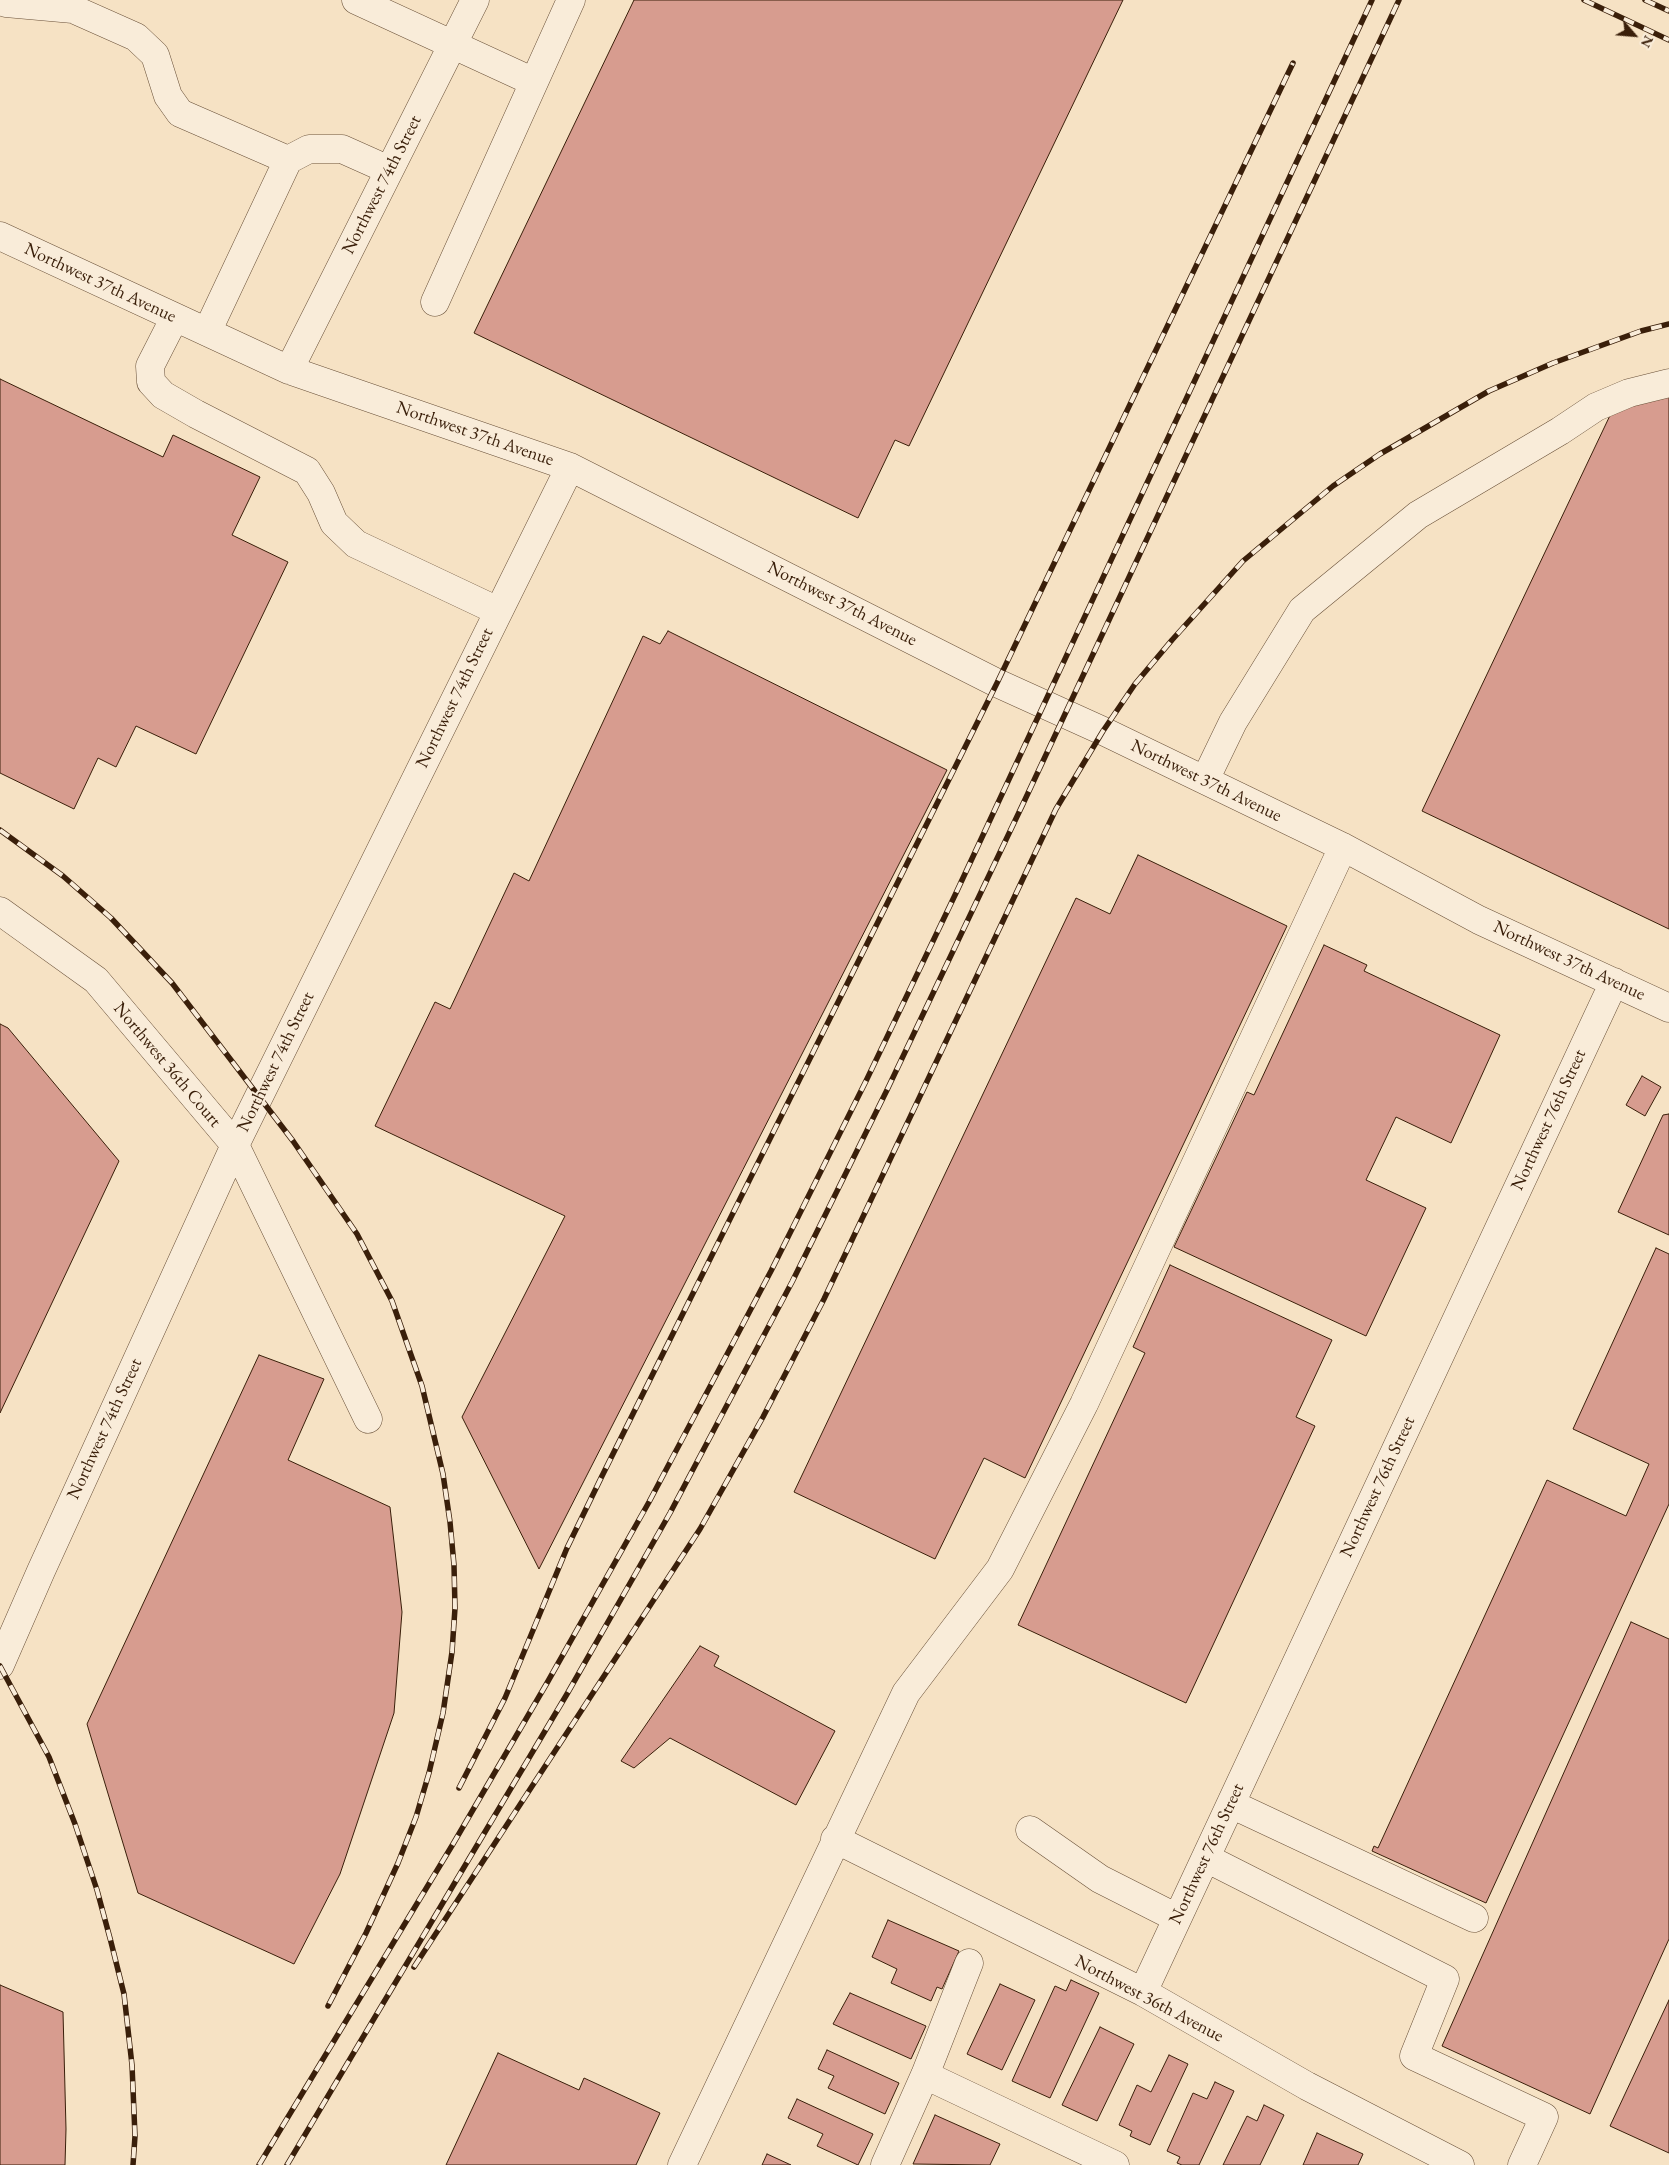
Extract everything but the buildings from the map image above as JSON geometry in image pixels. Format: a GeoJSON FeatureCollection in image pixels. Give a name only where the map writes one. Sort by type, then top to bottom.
{"type":"FeatureCollection","features":[{"type":"Feature","properties":{"kind":"street"},"geometry":{"type":"LineString","coordinates":[[356,0],[534,82]]}},
{"type":"Feature","properties":{"kind":"street","name":"Northwest 74th Street"},"geometry":{"type":"LineString","coordinates":[[289,370],[475,0]]}},
{"type":"Feature","properties":{"kind":"street"},"geometry":{"type":"LineString","coordinates":[[435,302],[571,0]]}},
{"type":"Feature","properties":{"kind":"street"},"geometry":{"type":"LineString","coordinates":[[2,6],[73,9],[136,36],[155,55],[168,96],[180,113],[288,160]]}},
{"type":"Feature","properties":{"kind":"street"},"geometry":{"type":"LineString","coordinates":[[208,332],[288,160],[309,149],[342,149],[389,170]]}},
{"type":"Feature","properties":{"kind":"street","name":"Northwest 37th Avenue"},"geometry":{"type":"LineString","coordinates":[[0,236],[289,370],[570,467],[997,683],[1343,846],[1479,920],[1669,1008]]}},
{"type":"Feature","properties":{"kind":"street"},"geometry":{"type":"LineString","coordinates":[[175,317],[150,366],[151,382],[163,395],[307,471],[321,492],[334,523],[356,544],[498,612]]}},
{"type":"Feature","properties":{"kind":"street"},"geometry":{"type":"LineString","coordinates":[[1205,780],[1233,722],[1302,610],[1418,515],[1560,431],[1596,407],[1629,393],[1669,383]]}},
{"type":"Feature","properties":{"kind":"street","name":"Northwest 74th Street"},"geometry":{"type":"LineString","coordinates":[[0,1665],[41,1570],[235,1145],[570,467]]}},
{"type":"Feature","properties":{"kind":"street"},"geometry":{"type":"LineString","coordinates":[[682,2165],[835,1839],[906,1693],[1000,1569],[1084,1404],[1343,846]]}},
{"type":"Feature","properties":{"kind":"street","name":"Northwest 36th Court"},"geometry":{"type":"LineString","coordinates":[[0,911],[96,980],[235,1145],[368,1419]]}},
{"type":"Feature","properties":{"kind":"street","name":"Northwest 76th Street"},"geometry":{"type":"LineString","coordinates":[[1143,1992],[1614,982]]}},
{"type":"Feature","properties":{"kind":"street"},"geometry":{"type":"LineString","coordinates":[[1231,1804],[1474,1918]]}},
{"type":"Feature","properties":{"kind":"street"},"geometry":{"type":"LineString","coordinates":[[1030,1830],[1100,1878],[1178,1918]]}},
{"type":"Feature","properties":{"kind":"street","name":"Northwest 36th Avenue"},"geometry":{"type":"LineString","coordinates":[[835,1839],[1143,1992],[1307,2086],[1460,2165]]}},
{"type":"Feature","properties":{"kind":"street"},"geometry":{"type":"LineString","coordinates":[[1206,1858],[1444,1980],[1414,2056],[1544,2117],[1522,2165]]}},
{"type":"Feature","properties":{"kind":"street"},"geometry":{"type":"LineString","coordinates":[[885,2165],[925,2075],[970,1963]]}},
{"type":"Feature","properties":{"kind":"street"},"geometry":{"type":"LineString","coordinates":[[925,2075],[1115,2165]]}},
{"type":"Feature","properties":{"kind":"railway"},"geometry":{"type":"LineString","coordinates":[[259,2165],[453,1844],[547,1683],[649,1502],[771,1271],[866,1081],[956,893],[1372,0]]}},
{"type":"Feature","properties":{"kind":"railway"},"geometry":{"type":"LineString","coordinates":[[287,2165],[567,1694],[670,1513],[792,1282],[887,1090],[1022,806],[1399,0]]}},
{"type":"Feature","properties":{"kind":"railway"},"geometry":{"type":"LineString","coordinates":[[1584,0],[1669,40]]}},
{"type":"Feature","properties":{"kind":"railway"},"geometry":{"type":"LineString","coordinates":[[1645,0],[1669,11]]}},
{"type":"Feature","properties":{"kind":"railway"},"geometry":{"type":"LineString","coordinates":[[459,1788],[505,1698],[567,1548],[997,683],[1293,63]]}},
{"type":"Feature","properties":{"kind":"railway"},"geometry":{"type":"LineString","coordinates":[[414,1967],[700,1529],[763,1417],[824,1299],[1056,809],[1103,731],[1135,684],[1243,561],[1333,486],[1380,454],[1489,391],[1553,363],[1641,331],[1669,324]]}},
{"type":"Feature","properties":{"kind":"railway"},"geometry":{"type":"LineString","coordinates":[[0,830],[63,876],[111,918],[172,983],[293,1141],[357,1234],[392,1301],[422,1386],[443,1474],[454,1565],[455,1608],[452,1652],[443,1713],[429,1773],[416,1817],[398,1863],[366,1933],[328,2006]]}},
{"type":"Feature","properties":{"kind":"railway"},"geometry":{"type":"LineString","coordinates":[[0,1666],[49,1757],[75,1824],[97,1890],[111,1942],[124,1994],[132,2065],[135,2136],[133,2165]]}}]}
